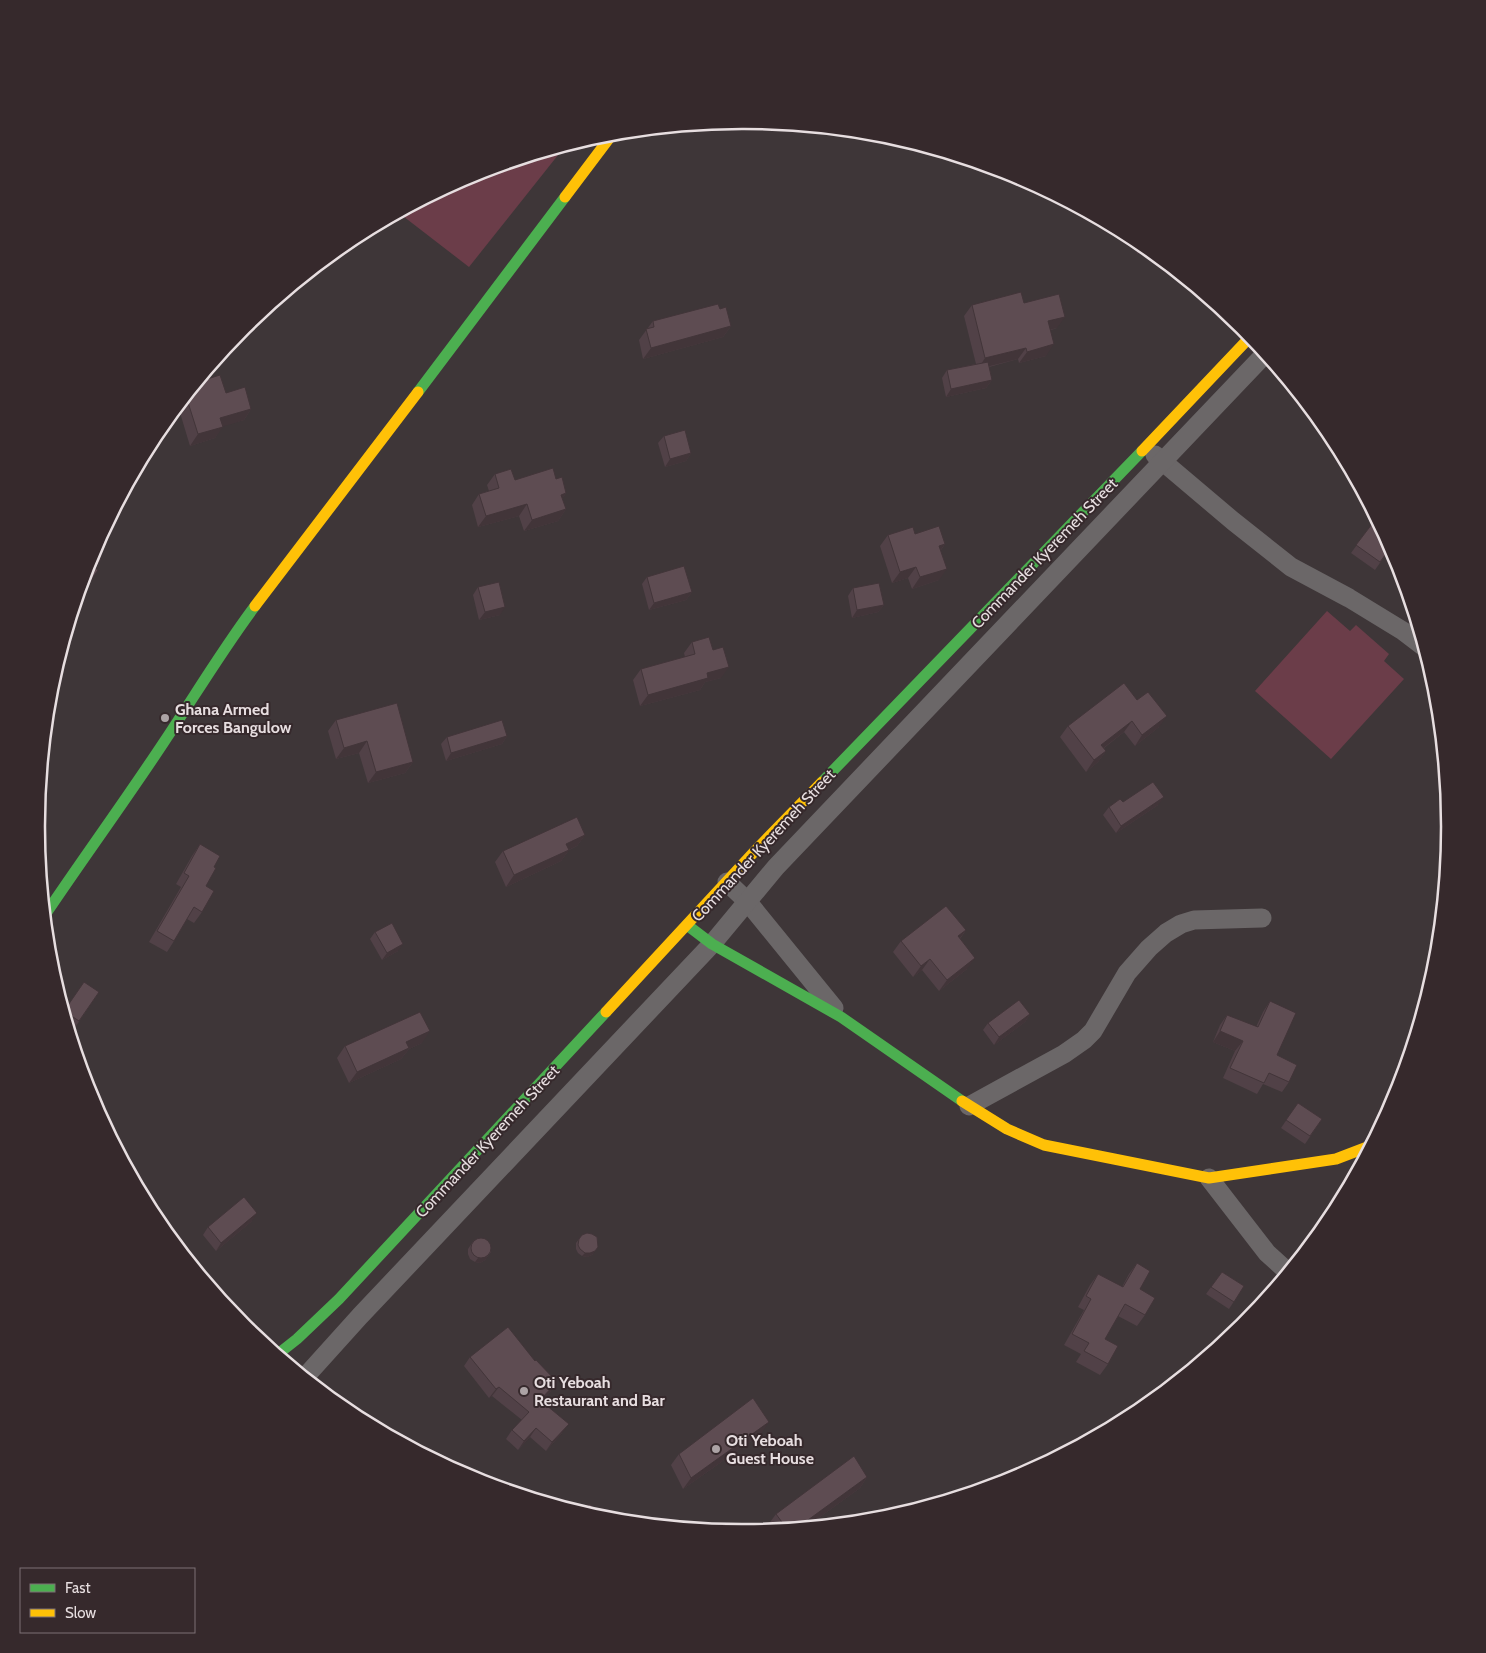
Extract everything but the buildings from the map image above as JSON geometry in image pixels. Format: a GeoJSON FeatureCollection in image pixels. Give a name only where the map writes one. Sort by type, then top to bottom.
{"type":"FeatureCollection","features":[{"type":"Feature","properties":{"kind":"street"},"geometry":{"type":"LineString","coordinates":[[50,908],[84,856],[163,744],[236,633],[606,142]]}},
{"type":"Feature","properties":{"kind":"street","name":"Commander Kyeremeh Street"},"geometry":{"type":"LineString","coordinates":[[282,1350],[339,1299],[754,852],[1146,447],[1245,341]]}},
{"type":"Feature","properties":{"kind":"street","name":"Commander Kyeremeh Street"},"geometry":{"type":"LineString","coordinates":[[309,1373],[360,1316],[712,944],[776,867],[1261,358]]}},
{"type":"Feature","properties":{"kind":"street"},"geometry":{"type":"LineString","coordinates":[[1146,447],[1290,566],[1388,622],[1416,641]]}},
{"type":"Feature","properties":{"kind":"street"},"geometry":{"type":"LineString","coordinates":[[727,882],[747,901],[842,1017]]}},
{"type":"Feature","properties":{"kind":"street"},"geometry":{"type":"LineString","coordinates":[[969,1106],[1064,1054],[1084,1040],[1093,1031],[1127,973],[1149,948],[1166,933],[1181,924],[1194,920],[1262,918]]}},
{"type":"Feature","properties":{"kind":"street"},"geometry":{"type":"LineString","coordinates":[[687,925],[712,944],[842,1017],[969,1106],[1007,1129],[1044,1145],[1209,1178],[1336,1159],[1361,1149]]}},
{"type":"Feature","properties":{"kind":"street"},"geometry":{"type":"LineString","coordinates":[[1209,1178],[1267,1252],[1284,1268]]}},
{"type":"Feature","properties":{"kind":"shaded area"},"geometry":{"type":"Polygon","coordinates":[[[560,153],[469,267],[404,217],[434,200],[476,182],[560,153]]]}},
{"type":"Feature","properties":{"kind":"shaded area"},"geometry":{"type":"Polygon","coordinates":[[[1327,611],[1350,631],[1356,625],[1389,654],[1384,661],[1404,679],[1331,759],[1255,691],[1327,611]]]}},
{"type":"Feature","properties":{"kind":"traffic: fast"},"geometry":{"type":"LineString","coordinates":[[418,392],[565,197]]}},
{"type":"Feature","properties":{"kind":"traffic: fast"},"geometry":{"type":"LineString","coordinates":[[822,782],[1142,451]]}},
{"type":"Feature","properties":{"kind":"traffic: fast"},"geometry":{"type":"LineString","coordinates":[[50,908],[255,606]]}},
{"type":"Feature","properties":{"kind":"traffic: fast"},"geometry":{"type":"LineString","coordinates":[[687,925],[712,944],[841,1017],[962,1101]]}},
{"type":"Feature","properties":{"kind":"traffic: fast"},"geometry":{"type":"LineString","coordinates":[[282,1350],[339,1299],[606,1012]]}},
{"type":"Feature","properties":{"kind":"traffic: slow"},"geometry":{"type":"LineString","coordinates":[[565,197],[606,142]]}},
{"type":"Feature","properties":{"kind":"traffic: slow"},"geometry":{"type":"LineString","coordinates":[[1142,451],[1245,342]]}},
{"type":"Feature","properties":{"kind":"traffic: slow"},"geometry":{"type":"LineString","coordinates":[[255,606],[418,392]]}},
{"type":"Feature","properties":{"kind":"traffic: slow"},"geometry":{"type":"LineString","coordinates":[[606,1012],[754,852],[822,782]]}},
{"type":"Feature","properties":{"kind":"traffic: slow"},"geometry":{"type":"LineString","coordinates":[[962,1101],[1007,1129],[1044,1145],[1209,1178],[1336,1159],[1361,1149]]}},
{"type":"Feature","properties":{"kind":"place","name":"Ghana Armed Forces Bangulow"},"geometry":{"type":"Point","coordinates":[165,718]}},
{"type":"Feature","properties":{"kind":"place","name":"Oti Yeboah Restaurant and Bar"},"geometry":{"type":"Point","coordinates":[524,1391]}},
{"type":"Feature","properties":{"kind":"place","name":"Oti Yeboah Guest House"},"geometry":{"type":"Point","coordinates":[716,1449]}}]}
